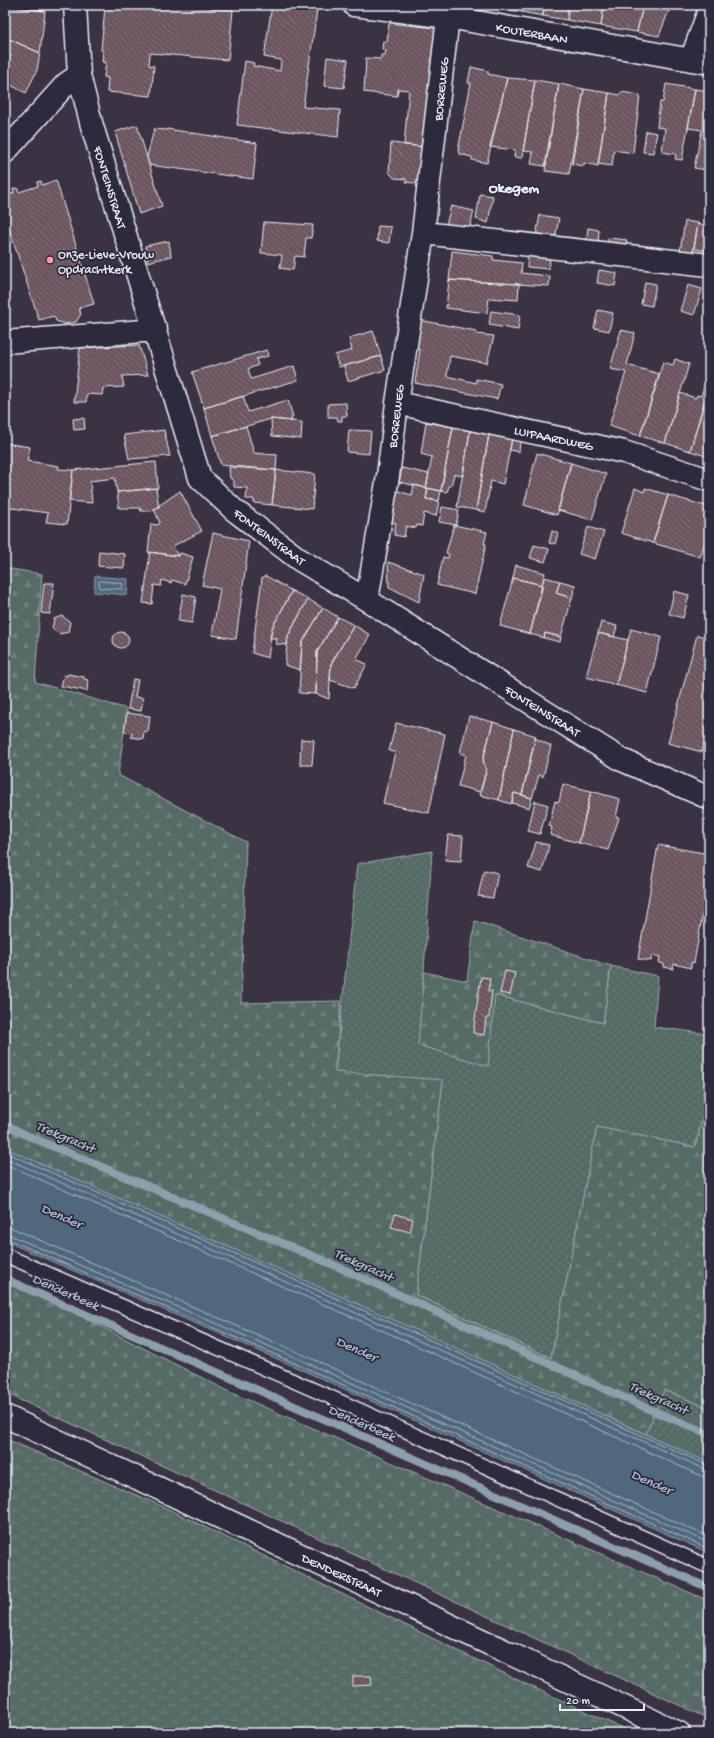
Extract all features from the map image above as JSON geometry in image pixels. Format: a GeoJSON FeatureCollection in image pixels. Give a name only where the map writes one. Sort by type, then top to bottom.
{"type":"FeatureCollection","features":[{"type":"Feature","properties":{"kind":"street","name":"FONTEINSTRAAT"},"geometry":{"type":"LineString","coordinates":[[75,5],[79,75],[92,126],[156,330],[200,478],[234,510],[300,560],[367,600],[622,760],[709,798]]}},
{"type":"Feature","properties":{"kind":"street","name":"KOUTERBAAN"},"geometry":{"type":"LineString","coordinates":[[354,5],[448,17],[700,62]]}},
{"type":"Feature","properties":{"kind":"street"},"geometry":{"type":"LineString","coordinates":[[700,62],[709,11]]}},
{"type":"Feature","properties":{"kind":"street","name":"BORREWEG"},"geometry":{"type":"LineString","coordinates":[[367,600],[388,476],[397,403],[423,233],[448,17]]}},
{"type":"Feature","properties":{"kind":"street"},"geometry":{"type":"LineString","coordinates":[[5,152],[66,84],[79,75]]}},
{"type":"Feature","properties":{"kind":"street"},"geometry":{"type":"LineString","coordinates":[[423,233],[709,265]]}},
{"type":"Feature","properties":{"kind":"street"},"geometry":{"type":"LineString","coordinates":[[5,342],[156,330]]}},
{"type":"Feature","properties":{"kind":"street","name":"LUIPAARDWEG"},"geometry":{"type":"LineString","coordinates":[[397,403],[624,452],[709,480]]}},
{"type":"Feature","properties":{"kind":"street","name":"DENDERSTRAAT"},"geometry":{"type":"LineString","coordinates":[[5,1416],[678,1733]]}},
{"type":"Feature","properties":{"kind":"lane"},"geometry":{"type":"LineString","coordinates":[[5,1255],[337,1400],[709,1567]]}},
{"type":"Feature","properties":{"kind":"green space"},"geometry":{"type":"Polygon","coordinates":[[[5,568],[42,574],[35,682],[127,709],[118,775],[246,842],[241,1003],[341,1001],[335,1072],[443,1080],[416,1295],[551,1358],[597,1127],[695,1147],[709,1093],[709,1408],[664,1390],[646,1434],[412,1328],[5,1148],[5,568]]]}},
{"type":"Feature","properties":{"kind":"green space"},"geometry":{"type":"Polygon","coordinates":[[[432,851],[419,1045],[495,995],[603,1023],[611,966],[658,976],[654,1027],[709,1034],[709,1093],[695,1147],[597,1127],[551,1358],[416,1295],[443,1081],[335,1072],[357,864],[432,851]]]}},
{"type":"Feature","properties":{"kind":"green space"},"geometry":{"type":"Polygon","coordinates":[[[475,921],[611,966],[603,1023],[495,995],[488,1066],[418,1045],[424,972],[467,981],[475,921]]]}},
{"type":"Feature","properties":{"kind":"green space"},"geometry":{"type":"Polygon","coordinates":[[[5,1278],[230,1392],[709,1601],[709,1719],[5,1393],[5,1278]]]}},
{"type":"Feature","properties":{"kind":"green space"},"geometry":{"type":"Polygon","coordinates":[[[664,1390],[709,1408],[709,1463],[646,1434],[664,1390]]]}},
{"type":"Feature","properties":{"kind":"green space"},"geometry":{"type":"Polygon","coordinates":[[[6,1439],[164,1507],[528,1685],[633,1733],[5,1733],[6,1439]]]}},
{"type":"Feature","properties":{"kind":"water"},"geometry":{"type":"Polygon","coordinates":[[[95,576],[128,579],[127,595],[94,592],[95,576]]]}},
{"type":"Feature","properties":{"kind":"water","name":"Dender"},"geometry":{"type":"Polygon","coordinates":[[[5,1148],[412,1328],[709,1463],[709,1553],[291,1365],[5,1241],[5,1148]]]}},
{"type":"Feature","properties":{"kind":"building"},"geometry":{"type":"Polygon","coordinates":[[[5,5],[46,5],[45,11],[5,5]]]}},
{"type":"Feature","properties":{"kind":"building"},"geometry":{"type":"Polygon","coordinates":[[[107,5],[176,5],[233,10],[228,60],[150,53],[149,65],[154,66],[151,96],[107,92],[108,78],[104,77],[106,62],[102,62],[103,51],[101,50],[105,7],[107,5]]]}},
{"type":"Feature","properties":{"kind":"building"},"geometry":{"type":"Polygon","coordinates":[[[272,5],[317,10],[303,107],[340,110],[338,137],[237,125],[245,61],[254,63],[253,66],[280,71],[281,60],[264,57],[272,5]]]}},
{"type":"Feature","properties":{"kind":"building"},"geometry":{"type":"Polygon","coordinates":[[[492,5],[523,5],[522,12],[493,7],[492,5]]]}},
{"type":"Feature","properties":{"kind":"building"},"geometry":{"type":"Polygon","coordinates":[[[523,5],[544,5],[543,16],[522,12],[523,5]]]}},
{"type":"Feature","properties":{"kind":"building"},"geometry":{"type":"Polygon","coordinates":[[[544,5],[569,5],[567,20],[543,16],[544,5]]]}},
{"type":"Feature","properties":{"kind":"building"},"geometry":{"type":"Polygon","coordinates":[[[569,5],[604,5],[601,26],[567,20],[569,5]]]}},
{"type":"Feature","properties":{"kind":"building"},"geometry":{"type":"Polygon","coordinates":[[[604,5],[643,5],[637,32],[601,26],[604,5]]]}},
{"type":"Feature","properties":{"kind":"building"},"geometry":{"type":"Polygon","coordinates":[[[643,5],[671,5],[659,36],[637,32],[643,5]]]}},
{"type":"Feature","properties":{"kind":"building"},"geometry":{"type":"Polygon","coordinates":[[[5,6],[45,11],[40,53],[7,38],[7,35],[5,35],[5,6]]]}},
{"type":"Feature","properties":{"kind":"building"},"geometry":{"type":"Polygon","coordinates":[[[389,23],[435,28],[431,66],[433,73],[425,147],[404,145],[409,90],[398,89],[397,96],[364,92],[366,58],[381,59],[381,55],[385,55],[386,50],[382,49],[383,41],[387,42],[389,23]]]}},
{"type":"Feature","properties":{"kind":"building"},"geometry":{"type":"Polygon","coordinates":[[[7,38],[40,53],[37,70],[26,93],[5,82],[5,67],[11,56],[5,52],[7,38]]]}},
{"type":"Feature","properties":{"kind":"building"},"geometry":{"type":"Polygon","coordinates":[[[327,57],[348,60],[344,88],[324,86],[327,57]]]}},
{"type":"Feature","properties":{"kind":"building"},"geometry":{"type":"Polygon","coordinates":[[[471,67],[488,71],[488,74],[507,78],[487,163],[472,160],[472,157],[460,154],[458,151],[471,83],[468,83],[471,67]]]}},
{"type":"Feature","properties":{"kind":"building"},"geometry":{"type":"Polygon","coordinates":[[[507,78],[535,80],[522,158],[514,157],[515,150],[490,147],[507,78]]]}},
{"type":"Feature","properties":{"kind":"building"},"geometry":{"type":"Polygon","coordinates":[[[535,80],[559,84],[545,166],[531,164],[533,152],[523,151],[535,80]]]}},
{"type":"Feature","properties":{"kind":"building"},"geometry":{"type":"Polygon","coordinates":[[[559,84],[584,89],[569,174],[545,171],[559,84]]]}},
{"type":"Feature","properties":{"kind":"building"},"geometry":{"type":"Polygon","coordinates":[[[666,84],[695,89],[682,160],[675,159],[676,154],[662,152],[665,128],[657,127],[660,102],[663,102],[666,84]]]}},
{"type":"Feature","properties":{"kind":"building"},"geometry":{"type":"Polygon","coordinates":[[[584,89],[609,93],[598,166],[584,163],[584,166],[572,164],[584,89]]]}},
{"type":"Feature","properties":{"kind":"building"},"geometry":{"type":"Polygon","coordinates":[[[695,89],[709,91],[709,156],[707,170],[694,168],[702,130],[688,128],[695,89]]]}},
{"type":"Feature","properties":{"kind":"building"},"geometry":{"type":"Polygon","coordinates":[[[621,92],[640,95],[633,153],[614,150],[612,166],[598,164],[609,93],[620,95],[621,92]]]}},
{"type":"Feature","properties":{"kind":"building"},"geometry":{"type":"Polygon","coordinates":[[[137,125],[162,206],[139,214],[115,132],[137,125]]]}},
{"type":"Feature","properties":{"kind":"building"},"geometry":{"type":"Polygon","coordinates":[[[154,129],[167,129],[257,143],[253,179],[149,165],[147,157],[154,129]]]}},
{"type":"Feature","properties":{"kind":"building"},"geometry":{"type":"Polygon","coordinates":[[[646,131],[657,133],[653,153],[643,152],[646,131]]]}},
{"type":"Feature","properties":{"kind":"building"},"geometry":{"type":"Polygon","coordinates":[[[391,143],[426,147],[421,184],[406,182],[406,179],[394,178],[389,172],[391,143]]]}},
{"type":"Feature","properties":{"kind":"building"},"geometry":{"type":"Polygon","coordinates":[[[709,156],[709,175],[706,174],[709,156]]]}},
{"type":"Feature","properties":{"kind":"building","name":"Onze-Lieve-Vrouw Opdrachtkerk"},"geometry":{"type":"Polygon","coordinates":[[[56,180],[94,304],[79,308],[81,314],[76,322],[65,324],[56,321],[54,316],[39,320],[5,216],[5,196],[14,193],[13,189],[17,188],[19,192],[38,186],[37,182],[41,181],[42,185],[56,180]]]}},
{"type":"Feature","properties":{"kind":"building"},"geometry":{"type":"Polygon","coordinates":[[[480,194],[493,196],[488,223],[476,219],[480,194]]]}},
{"type":"Feature","properties":{"kind":"building"},"geometry":{"type":"Polygon","coordinates":[[[451,206],[474,211],[469,230],[446,225],[451,206]]]}},
{"type":"Feature","properties":{"kind":"building"},"geometry":{"type":"Polygon","coordinates":[[[540,215],[559,218],[555,239],[536,236],[540,215]]]}},
{"type":"Feature","properties":{"kind":"building"},"geometry":{"type":"Polygon","coordinates":[[[685,221],[698,223],[692,257],[680,251],[685,221]]]}},
{"type":"Feature","properties":{"kind":"building"},"geometry":{"type":"Polygon","coordinates":[[[264,222],[313,225],[311,238],[306,238],[304,257],[295,256],[293,270],[280,268],[282,255],[261,253],[264,222]]]}},
{"type":"Feature","properties":{"kind":"building"},"geometry":{"type":"Polygon","coordinates":[[[698,224],[709,226],[709,251],[694,249],[698,224]]]}},
{"type":"Feature","properties":{"kind":"building"},"geometry":{"type":"Polygon","coordinates":[[[378,226],[391,227],[389,243],[377,241],[378,226]]]}},
{"type":"Feature","properties":{"kind":"building"},"geometry":{"type":"Polygon","coordinates":[[[588,228],[599,230],[598,245],[586,243],[588,228]]]}},
{"type":"Feature","properties":{"kind":"building"},"geometry":{"type":"Polygon","coordinates":[[[608,238],[627,240],[625,250],[607,247],[608,238]]]}},
{"type":"Feature","properties":{"kind":"building"},"geometry":{"type":"Polygon","coordinates":[[[169,241],[171,256],[148,262],[145,246],[169,241]]]}},
{"type":"Feature","properties":{"kind":"building"},"geometry":{"type":"Polygon","coordinates":[[[452,251],[493,256],[493,260],[522,263],[521,273],[550,276],[549,286],[449,280],[452,251]]]}},
{"type":"Feature","properties":{"kind":"building"},"geometry":{"type":"Polygon","coordinates":[[[528,256],[550,258],[549,269],[527,267],[528,256]]]}},
{"type":"Feature","properties":{"kind":"building"},"geometry":{"type":"Polygon","coordinates":[[[599,270],[617,273],[615,286],[597,283],[599,270]]]}},
{"type":"Feature","properties":{"kind":"building"},"geometry":{"type":"Polygon","coordinates":[[[449,280],[519,284],[518,300],[489,298],[487,313],[446,308],[449,280]]]}},
{"type":"Feature","properties":{"kind":"building"},"geometry":{"type":"Polygon","coordinates":[[[645,282],[656,284],[652,306],[641,304],[645,282]]]}},
{"type":"Feature","properties":{"kind":"building"},"geometry":{"type":"Polygon","coordinates":[[[688,285],[702,289],[694,315],[680,311],[688,285]]]}},
{"type":"Feature","properties":{"kind":"building"},"geometry":{"type":"Polygon","coordinates":[[[598,310],[613,313],[609,331],[594,328],[598,310]]]}},
{"type":"Feature","properties":{"kind":"building"},"geometry":{"type":"Polygon","coordinates":[[[491,311],[520,315],[518,330],[489,325],[491,311]]]}},
{"type":"Feature","properties":{"kind":"building"},"geometry":{"type":"Polygon","coordinates":[[[414,319],[476,331],[476,334],[494,336],[487,363],[450,356],[447,376],[476,383],[476,379],[501,384],[497,399],[415,383],[420,350],[411,348],[414,319]]]}},
{"type":"Feature","properties":{"kind":"building"},"geometry":{"type":"Polygon","coordinates":[[[621,330],[635,333],[627,365],[660,374],[640,436],[609,426],[626,372],[610,369],[621,330]]]}},
{"type":"Feature","properties":{"kind":"building"},"geometry":{"type":"Polygon","coordinates":[[[373,331],[381,356],[339,367],[335,355],[352,350],[349,338],[373,331]]]}},
{"type":"Feature","properties":{"kind":"building"},"geometry":{"type":"Polygon","coordinates":[[[139,345],[148,375],[122,376],[124,387],[103,388],[102,395],[87,394],[86,402],[74,402],[80,348],[139,345]]]}},
{"type":"Feature","properties":{"kind":"building"},"geometry":{"type":"Polygon","coordinates":[[[267,350],[268,356],[256,359],[258,365],[248,369],[251,379],[294,366],[298,380],[204,408],[192,372],[267,350]]]}},
{"type":"Feature","properties":{"kind":"building"},"geometry":{"type":"Polygon","coordinates":[[[381,356],[385,370],[348,381],[344,366],[381,356]]]}},
{"type":"Feature","properties":{"kind":"building"},"geometry":{"type":"Polygon","coordinates":[[[675,359],[689,364],[665,443],[640,436],[663,362],[673,365],[675,359]]]}},
{"type":"Feature","properties":{"kind":"building"},"geometry":{"type":"Polygon","coordinates":[[[704,387],[708,388],[690,451],[665,443],[680,393],[696,398],[697,395],[701,396],[704,387]]]}},
{"type":"Feature","properties":{"kind":"building"},"geometry":{"type":"Polygon","coordinates":[[[243,396],[248,412],[288,400],[293,417],[291,418],[292,421],[271,419],[212,436],[204,408],[243,396]]]}},
{"type":"Feature","properties":{"kind":"building"},"geometry":{"type":"Polygon","coordinates":[[[706,398],[709,398],[709,457],[690,451],[706,398]]]}},
{"type":"Feature","properties":{"kind":"building"},"geometry":{"type":"Polygon","coordinates":[[[346,403],[347,416],[342,416],[342,421],[338,421],[337,417],[328,417],[328,404],[346,403]]]}},
{"type":"Feature","properties":{"kind":"building"},"geometry":{"type":"Polygon","coordinates":[[[84,418],[85,429],[74,430],[73,419],[84,418]]]}},
{"type":"Feature","properties":{"kind":"building"},"geometry":{"type":"Polygon","coordinates":[[[271,419],[302,422],[301,439],[272,436],[271,419]]]}},
{"type":"Feature","properties":{"kind":"building"},"geometry":{"type":"Polygon","coordinates":[[[426,422],[453,427],[441,491],[426,488],[432,457],[421,454],[426,422]]]}},
{"type":"Feature","properties":{"kind":"building"},"geometry":{"type":"Polygon","coordinates":[[[246,426],[254,453],[277,455],[276,470],[221,465],[212,436],[246,426]]]}},
{"type":"Feature","properties":{"kind":"building"},"geometry":{"type":"Polygon","coordinates":[[[453,427],[470,431],[463,476],[454,474],[451,486],[449,486],[447,492],[441,491],[453,427]]]}},
{"type":"Feature","properties":{"kind":"building"},"geometry":{"type":"Polygon","coordinates":[[[164,430],[170,456],[129,459],[124,435],[164,430]]]}},
{"type":"Feature","properties":{"kind":"building"},"geometry":{"type":"Polygon","coordinates":[[[349,430],[371,431],[369,454],[347,452],[349,430]]]}},
{"type":"Feature","properties":{"kind":"building"},"geometry":{"type":"Polygon","coordinates":[[[470,431],[489,434],[476,510],[457,507],[470,431]]]}},
{"type":"Feature","properties":{"kind":"building"},"geometry":{"type":"Polygon","coordinates":[[[489,434],[512,438],[503,484],[491,481],[485,512],[476,510],[489,434]]]}},
{"type":"Feature","properties":{"kind":"building"},"geometry":{"type":"Polygon","coordinates":[[[512,438],[520,440],[519,452],[510,450],[512,438]]]}},
{"type":"Feature","properties":{"kind":"building"},"geometry":{"type":"Polygon","coordinates":[[[5,443],[30,447],[27,461],[59,466],[58,469],[73,470],[67,524],[46,522],[48,513],[5,507],[5,443]]]}},
{"type":"Feature","properties":{"kind":"building"},"geometry":{"type":"Polygon","coordinates":[[[537,453],[571,463],[557,515],[524,505],[537,453]]]}},
{"type":"Feature","properties":{"kind":"building"},"geometry":{"type":"Polygon","coordinates":[[[156,462],[158,488],[117,492],[115,478],[90,481],[92,503],[69,501],[73,470],[156,462]]]}},
{"type":"Feature","properties":{"kind":"building"},"geometry":{"type":"Polygon","coordinates":[[[571,463],[606,474],[592,520],[558,510],[571,463]]]}},
{"type":"Feature","properties":{"kind":"building"},"geometry":{"type":"Polygon","coordinates":[[[229,467],[276,470],[272,505],[254,503],[254,499],[246,499],[247,488],[234,487],[234,481],[230,478],[229,467]]]}},
{"type":"Feature","properties":{"kind":"building"},"geometry":{"type":"Polygon","coordinates":[[[402,468],[429,474],[426,488],[399,482],[402,468]]]}},
{"type":"Feature","properties":{"kind":"building"},"geometry":{"type":"Polygon","coordinates":[[[276,470],[315,474],[312,509],[272,505],[276,470]]]}},
{"type":"Feature","properties":{"kind":"building"},"geometry":{"type":"Polygon","coordinates":[[[414,485],[428,488],[426,499],[439,501],[436,516],[424,513],[422,526],[417,525],[416,528],[406,526],[404,537],[394,535],[396,523],[384,520],[390,489],[412,495],[414,485]]]}},
{"type":"Feature","properties":{"kind":"building"},"geometry":{"type":"Polygon","coordinates":[[[156,488],[159,507],[151,511],[141,511],[140,508],[119,508],[117,492],[156,488]]]}},
{"type":"Feature","properties":{"kind":"building"},"geometry":{"type":"Polygon","coordinates":[[[428,488],[441,491],[439,501],[426,499],[428,488]]]}},
{"type":"Feature","properties":{"kind":"building"},"geometry":{"type":"Polygon","coordinates":[[[635,488],[644,492],[645,488],[668,495],[653,543],[621,533],[635,488]]]}},
{"type":"Feature","properties":{"kind":"building"},"geometry":{"type":"Polygon","coordinates":[[[180,491],[202,531],[173,546],[178,556],[148,552],[151,524],[157,525],[160,523],[154,509],[180,491]]]}},
{"type":"Feature","properties":{"kind":"building"},"geometry":{"type":"Polygon","coordinates":[[[668,495],[709,507],[709,530],[700,557],[653,543],[668,495]]]}},
{"type":"Feature","properties":{"kind":"building"},"geometry":{"type":"Polygon","coordinates":[[[442,507],[459,510],[456,525],[439,522],[442,507]]]}},
{"type":"Feature","properties":{"kind":"building"},"geometry":{"type":"Polygon","coordinates":[[[454,525],[487,532],[484,544],[486,544],[475,594],[437,585],[443,557],[448,558],[449,554],[446,553],[454,525]]]}},
{"type":"Feature","properties":{"kind":"building"},"geometry":{"type":"Polygon","coordinates":[[[588,527],[604,532],[595,559],[579,554],[588,527]]]}},
{"type":"Feature","properties":{"kind":"building"},"geometry":{"type":"Polygon","coordinates":[[[552,531],[558,533],[555,544],[549,543],[552,531]]]}},
{"type":"Feature","properties":{"kind":"building"},"geometry":{"type":"Polygon","coordinates":[[[213,533],[249,541],[236,639],[212,635],[220,589],[202,585],[213,533]]]}},
{"type":"Feature","properties":{"kind":"building"},"geometry":{"type":"Polygon","coordinates":[[[534,545],[549,549],[545,562],[530,558],[534,545]]]}},
{"type":"Feature","properties":{"kind":"building"},"geometry":{"type":"Polygon","coordinates":[[[99,551],[125,554],[124,568],[98,566],[99,551]]]}},
{"type":"Feature","properties":{"kind":"building"},"geometry":{"type":"Polygon","coordinates":[[[150,552],[179,556],[180,553],[193,557],[185,584],[172,580],[171,583],[162,580],[161,586],[154,585],[152,604],[143,603],[150,552]]]}},
{"type":"Feature","properties":{"kind":"building"},"geometry":{"type":"Polygon","coordinates":[[[388,562],[424,574],[419,602],[389,587],[388,562]]]}},
{"type":"Feature","properties":{"kind":"building"},"geometry":{"type":"Polygon","coordinates":[[[516,565],[545,573],[542,585],[513,578],[516,565]]]}},
{"type":"Feature","properties":{"kind":"building"},"geometry":{"type":"Polygon","coordinates":[[[266,576],[292,591],[272,628],[268,658],[252,653],[262,578],[266,576]]]}},
{"type":"Feature","properties":{"kind":"building"},"geometry":{"type":"Polygon","coordinates":[[[544,577],[560,581],[556,593],[572,598],[561,637],[545,633],[544,638],[530,634],[544,577]]]}},
{"type":"Feature","properties":{"kind":"building"},"geometry":{"type":"Polygon","coordinates":[[[513,578],[543,585],[530,634],[500,626],[513,578]]]}},
{"type":"Feature","properties":{"kind":"building"},"geometry":{"type":"Polygon","coordinates":[[[560,581],[575,585],[572,598],[556,593],[560,581]]]}},
{"type":"Feature","properties":{"kind":"building"},"geometry":{"type":"Polygon","coordinates":[[[44,583],[54,583],[50,614],[41,613],[44,583]]]}},
{"type":"Feature","properties":{"kind":"building"},"geometry":{"type":"Polygon","coordinates":[[[292,591],[308,599],[288,636],[287,645],[276,644],[277,638],[270,638],[272,628],[292,591]]]}},
{"type":"Feature","properties":{"kind":"building"},"geometry":{"type":"Polygon","coordinates":[[[674,591],[689,595],[683,618],[669,614],[674,591]]]}},
{"type":"Feature","properties":{"kind":"building"},"geometry":{"type":"Polygon","coordinates":[[[183,594],[196,597],[192,623],[178,621],[183,594]]]}},
{"type":"Feature","properties":{"kind":"building"},"geometry":{"type":"Polygon","coordinates":[[[308,599],[323,608],[302,643],[300,670],[285,665],[288,636],[308,599]]]}},
{"type":"Feature","properties":{"kind":"building"},"geometry":{"type":"Polygon","coordinates":[[[323,608],[338,617],[317,652],[316,694],[299,693],[302,643],[323,608]]]}},
{"type":"Feature","properties":{"kind":"building"},"geometry":{"type":"Polygon","coordinates":[[[62,616],[70,622],[68,632],[60,634],[52,629],[54,619],[62,616]]]}},
{"type":"Feature","properties":{"kind":"building"},"geometry":{"type":"Polygon","coordinates":[[[338,617],[354,625],[331,664],[329,699],[316,694],[317,652],[338,617]]]}},
{"type":"Feature","properties":{"kind":"building"},"geometry":{"type":"Polygon","coordinates":[[[601,622],[617,626],[614,637],[598,633],[601,622]]]}},
{"type":"Feature","properties":{"kind":"building"},"geometry":{"type":"Polygon","coordinates":[[[709,622],[709,723],[702,752],[668,743],[697,635],[705,637],[709,622]]]}},
{"type":"Feature","properties":{"kind":"building"},"geometry":{"type":"Polygon","coordinates":[[[354,625],[370,635],[356,659],[367,664],[354,688],[330,680],[331,664],[354,625]]]}},
{"type":"Feature","properties":{"kind":"building"},"geometry":{"type":"Polygon","coordinates":[[[631,629],[661,637],[647,693],[616,685],[631,629]]]}},
{"type":"Feature","properties":{"kind":"building"},"geometry":{"type":"Polygon","coordinates":[[[118,632],[124,632],[129,637],[127,646],[124,648],[118,648],[113,643],[113,637],[118,632]]]}},
{"type":"Feature","properties":{"kind":"building"},"geometry":{"type":"Polygon","coordinates":[[[545,633],[561,637],[560,642],[544,638],[545,633]]]}},
{"type":"Feature","properties":{"kind":"building"},"geometry":{"type":"Polygon","coordinates":[[[598,633],[628,640],[616,685],[586,677],[598,633]]]}},
{"type":"Feature","properties":{"kind":"building"},"geometry":{"type":"Polygon","coordinates":[[[68,674],[84,677],[84,679],[88,680],[87,691],[61,686],[64,675],[67,676],[68,674]]]}},
{"type":"Feature","properties":{"kind":"building"},"geometry":{"type":"Polygon","coordinates":[[[133,679],[138,680],[135,697],[143,698],[141,711],[128,709],[133,679]]]}},
{"type":"Feature","properties":{"kind":"building"},"geometry":{"type":"Polygon","coordinates":[[[127,713],[150,716],[148,732],[144,731],[143,739],[131,737],[132,733],[124,732],[127,713]]]}},
{"type":"Feature","properties":{"kind":"building"},"geometry":{"type":"Polygon","coordinates":[[[469,716],[493,722],[483,760],[486,771],[480,792],[458,786],[466,755],[460,753],[469,716]]]}},
{"type":"Feature","properties":{"kind":"building"},"geometry":{"type":"Polygon","coordinates":[[[493,722],[514,729],[499,800],[480,795],[486,771],[483,760],[493,722]]]}},
{"type":"Feature","properties":{"kind":"building"},"geometry":{"type":"Polygon","coordinates":[[[396,723],[445,734],[429,813],[383,803],[395,752],[389,751],[396,723]]]}},
{"type":"Feature","properties":{"kind":"building"},"geometry":{"type":"Polygon","coordinates":[[[514,729],[536,736],[522,795],[514,793],[511,804],[499,800],[514,729]]]}},
{"type":"Feature","properties":{"kind":"building"},"geometry":{"type":"Polygon","coordinates":[[[535,738],[551,746],[543,777],[539,775],[532,798],[522,795],[535,738]]]}},
{"type":"Feature","properties":{"kind":"building"},"geometry":{"type":"Polygon","coordinates":[[[301,739],[314,740],[312,765],[300,765],[301,739]]]}},
{"type":"Feature","properties":{"kind":"building"},"geometry":{"type":"Polygon","coordinates":[[[563,784],[591,791],[579,843],[550,835],[552,827],[549,826],[555,801],[559,802],[563,784]]]}},
{"type":"Feature","properties":{"kind":"building"},"geometry":{"type":"Polygon","coordinates":[[[591,791],[620,799],[616,817],[619,818],[608,850],[579,843],[591,791]]]}},
{"type":"Feature","properties":{"kind":"building"},"geometry":{"type":"Polygon","coordinates":[[[514,793],[532,798],[529,808],[512,803],[514,793]]]}},
{"type":"Feature","properties":{"kind":"building"},"geometry":{"type":"Polygon","coordinates":[[[535,801],[548,805],[540,834],[528,831],[535,801]]]}},
{"type":"Feature","properties":{"kind":"building"},"geometry":{"type":"Polygon","coordinates":[[[448,835],[463,836],[461,861],[445,860],[448,835]]]}},
{"type":"Feature","properties":{"kind":"building"},"geometry":{"type":"Polygon","coordinates":[[[536,842],[549,845],[542,872],[528,868],[536,842]]]}},
{"type":"Feature","properties":{"kind":"building"},"geometry":{"type":"Polygon","coordinates":[[[658,845],[709,854],[709,879],[694,963],[691,962],[691,968],[674,964],[673,969],[664,967],[664,964],[659,963],[660,957],[652,955],[651,961],[638,959],[658,845]]]}},
{"type":"Feature","properties":{"kind":"building"},"geometry":{"type":"Polygon","coordinates":[[[484,870],[498,873],[493,898],[478,896],[484,870]]]}},
{"type":"Feature","properties":{"kind":"building"},"geometry":{"type":"Polygon","coordinates":[[[505,971],[515,973],[510,995],[500,993],[505,971]]]}},
{"type":"Feature","properties":{"kind":"building"},"geometry":{"type":"Polygon","coordinates":[[[481,977],[490,978],[488,991],[492,991],[489,1018],[486,1018],[484,1035],[473,1033],[481,977]]]}},
{"type":"Feature","properties":{"kind":"building"},"geometry":{"type":"Polygon","coordinates":[[[395,1214],[413,1219],[410,1232],[391,1227],[395,1214]]]}},
{"type":"Feature","properties":{"kind":"building"},"geometry":{"type":"Polygon","coordinates":[[[353,1676],[371,1676],[372,1685],[353,1686],[353,1676]]]}},
{"type":"Feature","properties":{"kind":"waterway","name":"Trekgracht"},"geometry":{"type":"LineString","coordinates":[[5,1124],[26,1135],[334,1265],[649,1409],[709,1434]]}},
{"type":"Feature","properties":{"kind":"waterway","name":"Denderbeek"},"geometry":{"type":"LineString","coordinates":[[5,1279],[709,1588]]}},
{"type":"Feature","properties":{"kind":"place","name":"Onze-Lieve-Vrouw Opdrachtkerk"},"geometry":{"type":"Point","coordinates":[50,260]}},
{"type":"Feature","properties":{"kind":"district","name":"Okegem"},"geometry":{"type":"Point","coordinates":[514,187]}}]}
